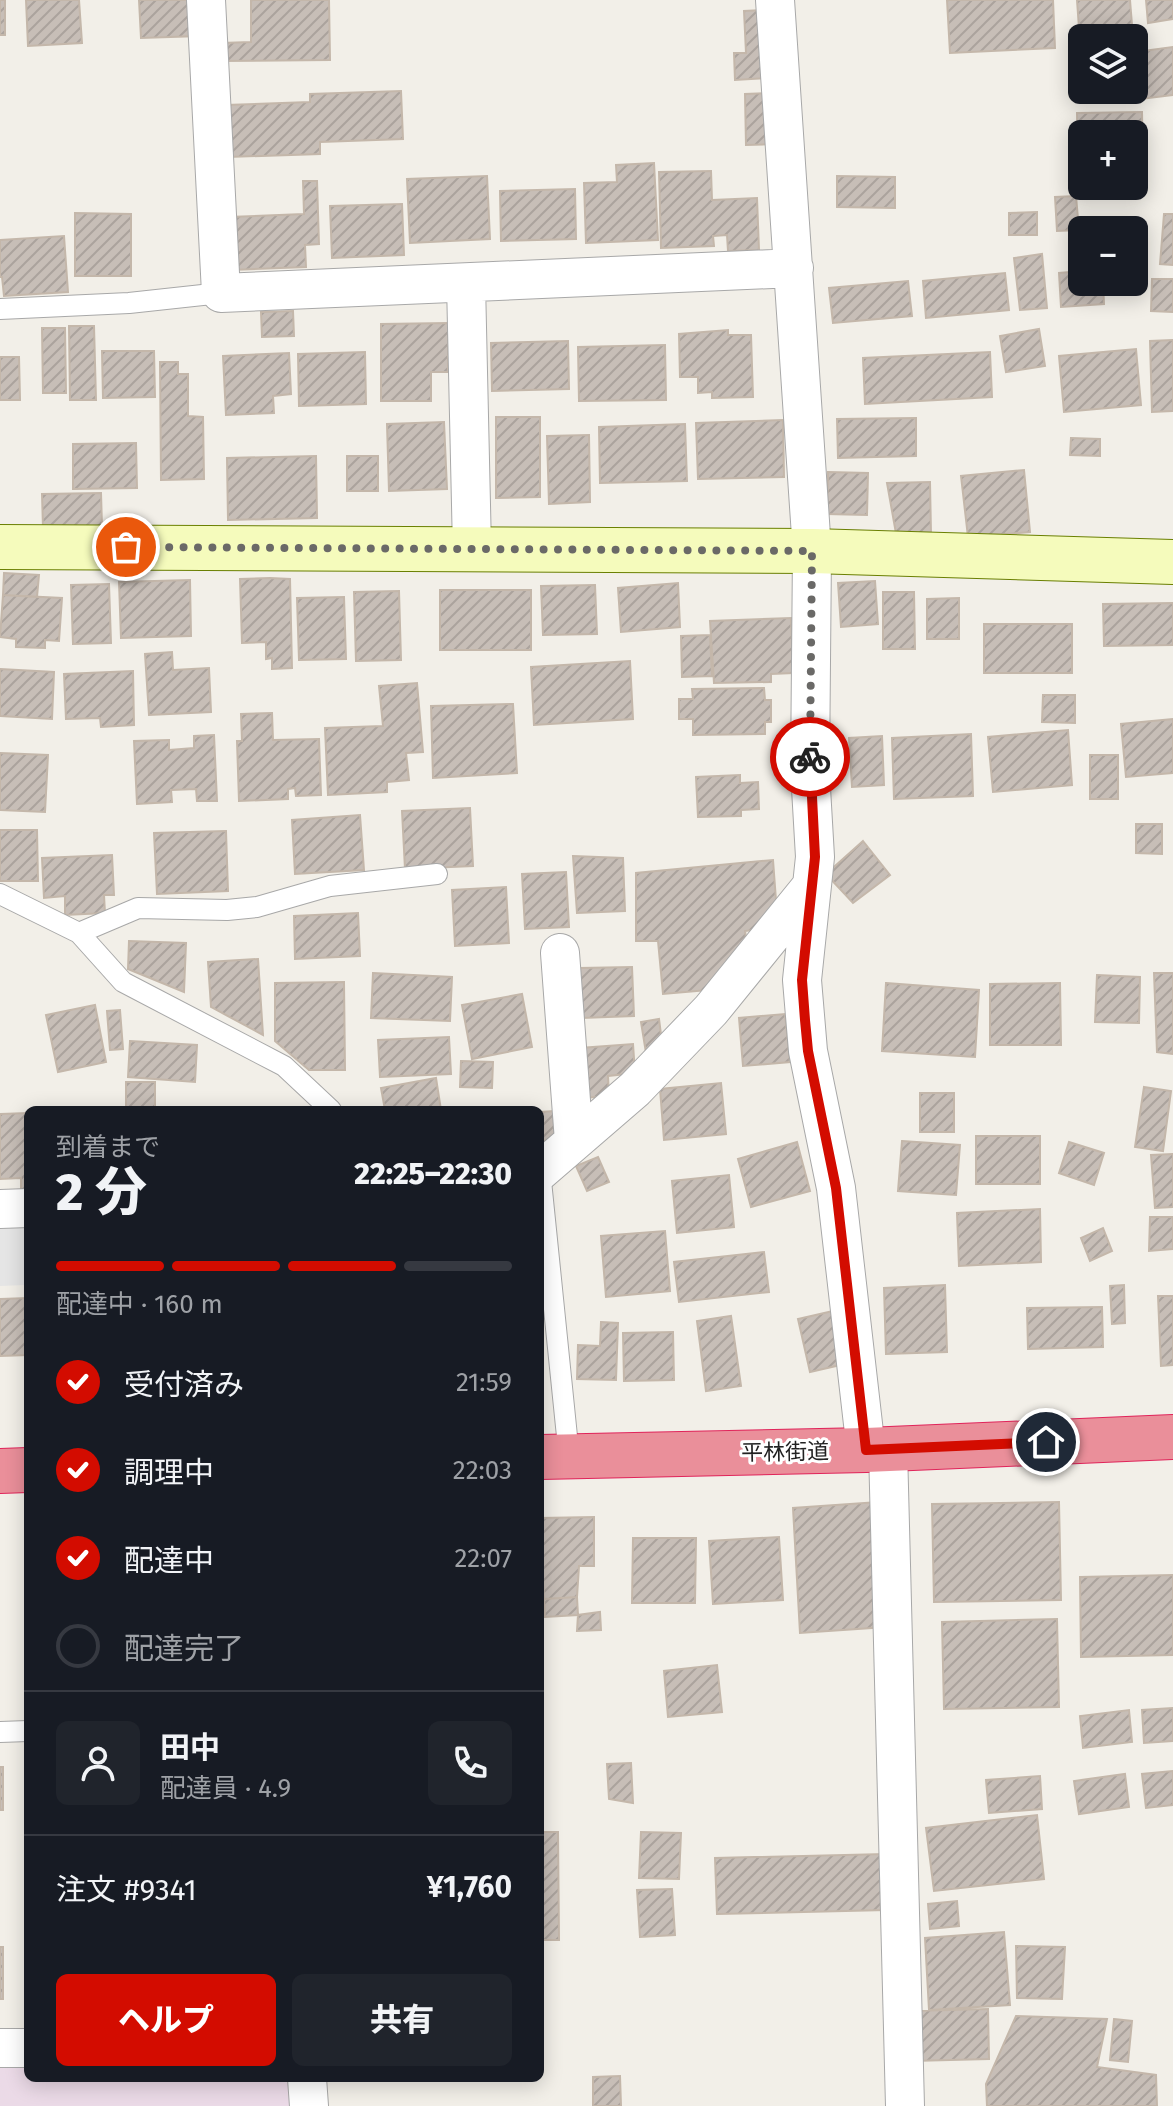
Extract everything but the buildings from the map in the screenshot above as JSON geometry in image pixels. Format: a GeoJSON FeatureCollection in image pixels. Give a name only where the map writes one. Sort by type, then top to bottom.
{"type":"FeatureCollection","features":[{"type":"Feature","properties":{"kind":"highway","name":"平林街道"},"geometry":{"type":"LineString","coordinates":[[554,1457],[877,1450],[1173,1437]]}},
{"type":"Feature","properties":{"kind":"highway"},"geometry":{"type":"LineString","coordinates":[[0,1471],[24,1470]]}},
{"type":"Feature","properties":{"kind":"street"},"geometry":{"type":"LineString","coordinates":[[206,0],[221,293],[794,268]]}},
{"type":"Feature","properties":{"kind":"street"},"geometry":{"type":"LineString","coordinates":[[775,0],[812,551],[810,771],[815,857],[802,980],[808,1051],[836,1188],[877,1450],[905,2106]]}},
{"type":"Feature","properties":{"kind":"street"},"geometry":{"type":"LineString","coordinates":[[466,283],[472,549]]}},
{"type":"Feature","properties":{"kind":"street"},"geometry":{"type":"LineString","coordinates":[[0,547],[812,551],[1173,562]]}},
{"type":"Feature","properties":{"kind":"street"},"geometry":{"type":"LineString","coordinates":[[544,1167],[635,1089],[711,1010],[810,888]]}},
{"type":"Feature","properties":{"kind":"street"},"geometry":{"type":"LineString","coordinates":[[560,953],[574,1141]]}},
{"type":"Feature","properties":{"kind":"street"},"geometry":{"type":"LineString","coordinates":[[0,1209],[24,1208]]}},
{"type":"Feature","properties":{"kind":"street"},"geometry":{"type":"LineString","coordinates":[[0,2048],[24,2048]]}},
{"type":"Feature","properties":{"kind":"street"},"geometry":{"type":"LineString","coordinates":[[307,2082],[309,2106]]}},
{"type":"Feature","properties":{"kind":"lane"},"geometry":{"type":"LineString","coordinates":[[0,309],[129,303],[221,293]]}},
{"type":"Feature","properties":{"kind":"lane"},"geometry":{"type":"LineString","coordinates":[[79,933],[138,908],[227,910],[257,907],[330,886],[437,874]]}},
{"type":"Feature","properties":{"kind":"lane"},"geometry":{"type":"LineString","coordinates":[[0,894],[79,933],[123,982],[284,1066],[327,1106]]}},
{"type":"Feature","properties":{"kind":"lane"},"geometry":{"type":"LineString","coordinates":[[544,1253],[554,1457]]}},
{"type":"Feature","properties":{"kind":"lane"},"geometry":{"type":"LineString","coordinates":[[0,1732],[24,1731]]}},
{"type":"Feature","properties":{"kind":"shaded area"},"geometry":{"type":"Polygon","coordinates":[[[24,1220],[24,1285],[0,1286],[0,1221],[24,1220]]]}},
{"type":"Feature","properties":{"kind":"shaded area"},"geometry":{"type":"Polygon","coordinates":[[[0,2064],[24,2067],[24,2082],[300,2083],[301,2106],[0,2106],[0,2064]]]}},
{"type":"Feature","properties":{"kind":"way so far"},"geometry":{"type":"LineString","coordinates":[[126,547],[812,551],[810,757]]}},
{"type":"Feature","properties":{"kind":"route"},"geometry":{"type":"LineString","coordinates":[[810,757],[815,857],[802,980],[805,1020],[808,1051],[836,1188],[866,1450],[1046,1442]]}}]}
